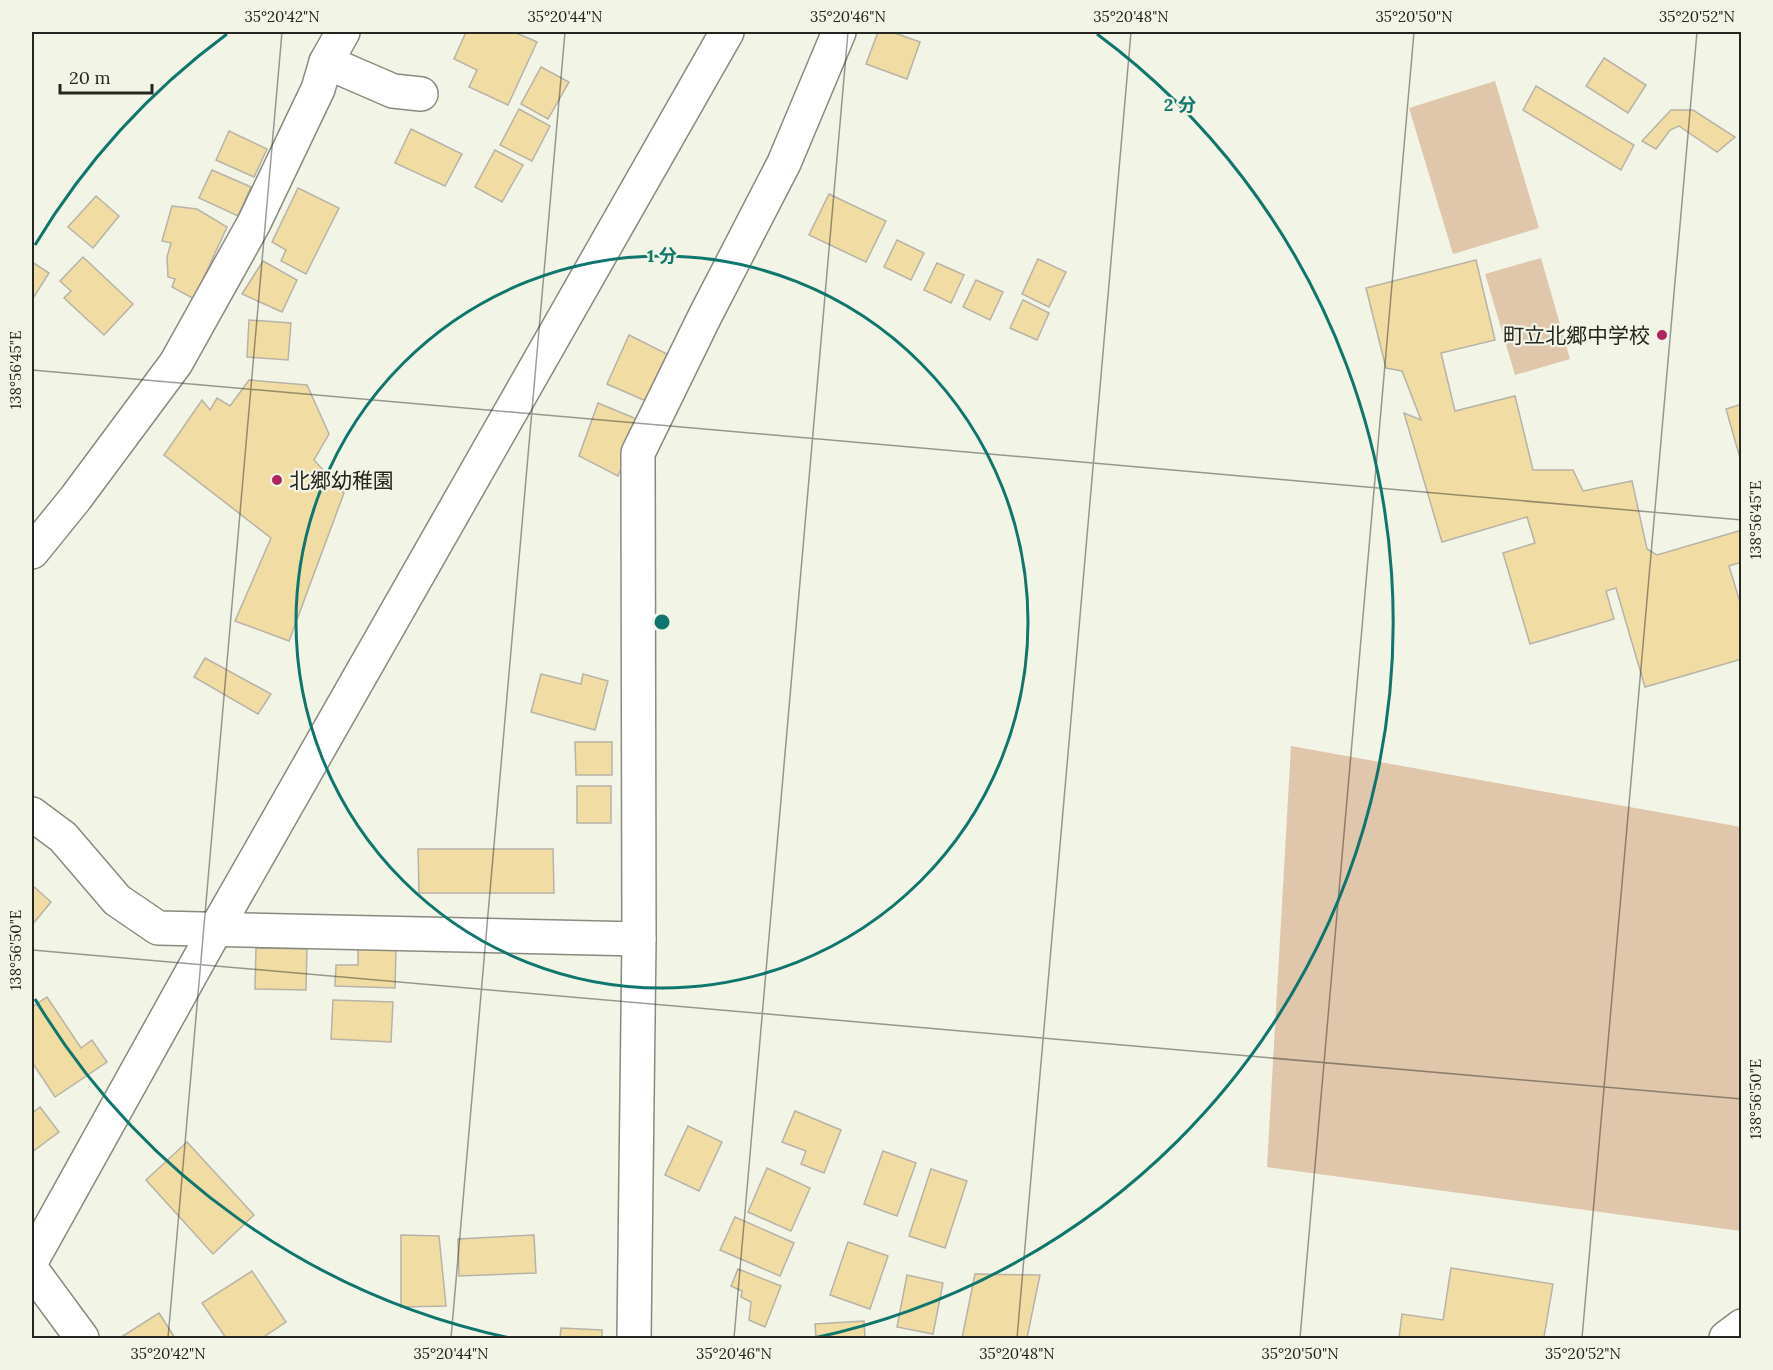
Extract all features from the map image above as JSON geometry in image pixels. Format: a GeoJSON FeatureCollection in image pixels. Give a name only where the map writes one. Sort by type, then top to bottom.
{"type":"FeatureCollection","features":[{"type":"Feature","properties":{"kind":"street"},"geometry":{"type":"LineString","coordinates":[[32,1260],[216,929],[727,32]]}},
{"type":"Feature","properties":{"kind":"street"},"geometry":{"type":"LineString","coordinates":[[634,1338],[639,939],[638,453],[784,163],[839,32]]}},
{"type":"Feature","properties":{"kind":"street"},"geometry":{"type":"LineString","coordinates":[[32,552],[75,499],[176,363],[254,223],[318,89],[329,44],[393,91],[421,94]]}},
{"type":"Feature","properties":{"kind":"street"},"geometry":{"type":"LineString","coordinates":[[32,813],[63,837],[117,900],[158,928],[639,939]]}},
{"type":"Feature","properties":{"kind":"street"},"geometry":{"type":"LineString","coordinates":[[32,1270],[82,1338]]}},
{"type":"Feature","properties":{"kind":"street"},"geometry":{"type":"LineString","coordinates":[[1726,1338],[1742,1326]]}},
{"type":"Feature","properties":{"kind":"shaded area"},"geometry":{"type":"Polygon","coordinates":[[[1495,81],[1539,228],[1453,254],[1409,108],[1495,81]]]}},
{"type":"Feature","properties":{"kind":"shaded area"},"geometry":{"type":"Polygon","coordinates":[[[1541,258],[1570,359],[1515,375],[1485,274],[1541,258]]]}},
{"type":"Feature","properties":{"kind":"shaded area"},"geometry":{"type":"Polygon","coordinates":[[[1291,746],[1741,827],[1741,1231],[1267,1167],[1291,746]]]}},
{"type":"Feature","properties":{"kind":"building"},"geometry":{"type":"Polygon","coordinates":[[[466,32],[514,32],[537,42],[508,105],[469,87],[477,70],[454,59],[466,32]]]}},
{"type":"Feature","properties":{"kind":"building"},"geometry":{"type":"Polygon","coordinates":[[[878,32],[892,32],[920,42],[907,79],[866,64],[878,32]]]}},
{"type":"Feature","properties":{"kind":"building"},"geometry":{"type":"Polygon","coordinates":[[[1604,58],[1646,85],[1628,113],[1586,86],[1604,58]]]}},
{"type":"Feature","properties":{"kind":"building"},"geometry":{"type":"Polygon","coordinates":[[[541,67],[569,82],[548,119],[521,104],[541,67]]]}},
{"type":"Feature","properties":{"kind":"building"},"geometry":{"type":"Polygon","coordinates":[[[1536,86],[1634,145],[1621,170],[1523,110],[1536,86]]]}},
{"type":"Feature","properties":{"kind":"building"},"geometry":{"type":"Polygon","coordinates":[[[519,109],[550,126],[532,161],[500,145],[519,109]]]}},
{"type":"Feature","properties":{"kind":"building"},"geometry":{"type":"Polygon","coordinates":[[[1671,110],[1693,110],[1735,137],[1717,152],[1679,126],[1670,130],[1656,149],[1642,141],[1671,110]]]}},
{"type":"Feature","properties":{"kind":"building"},"geometry":{"type":"Polygon","coordinates":[[[411,129],[462,154],[445,186],[395,163],[411,129]]]}},
{"type":"Feature","properties":{"kind":"building"},"geometry":{"type":"Polygon","coordinates":[[[229,131],[267,149],[254,177],[216,160],[229,131]]]}},
{"type":"Feature","properties":{"kind":"building"},"geometry":{"type":"Polygon","coordinates":[[[495,150],[523,165],[502,202],[475,187],[495,150]]]}},
{"type":"Feature","properties":{"kind":"building"},"geometry":{"type":"Polygon","coordinates":[[[212,170],[251,187],[238,216],[199,198],[212,170]]]}},
{"type":"Feature","properties":{"kind":"building"},"geometry":{"type":"Polygon","coordinates":[[[298,188],[339,208],[306,274],[281,261],[286,250],[272,242],[298,188]]]}},
{"type":"Feature","properties":{"kind":"building"},"geometry":{"type":"Polygon","coordinates":[[[829,194],[886,221],[866,262],[809,235],[829,194]]]}},
{"type":"Feature","properties":{"kind":"building"},"geometry":{"type":"Polygon","coordinates":[[[96,196],[119,216],[93,248],[68,227],[96,196]]]}},
{"type":"Feature","properties":{"kind":"building"},"geometry":{"type":"Polygon","coordinates":[[[172,206],[197,209],[227,227],[194,299],[172,287],[175,279],[168,277],[167,257],[171,243],[162,241],[172,206]]]}},
{"type":"Feature","properties":{"kind":"building"},"geometry":{"type":"Polygon","coordinates":[[[897,240],[924,253],[911,280],[884,267],[897,240]]]}},
{"type":"Feature","properties":{"kind":"building"},"geometry":{"type":"Polygon","coordinates":[[[83,257],[133,304],[104,335],[64,298],[71,291],[60,281],[83,257]]]}},
{"type":"Feature","properties":{"kind":"building"},"geometry":{"type":"Polygon","coordinates":[[[1038,259],[1066,272],[1049,307],[1022,294],[1038,259]]]}},
{"type":"Feature","properties":{"kind":"building"},"geometry":{"type":"Polygon","coordinates":[[[1476,260],[1495,340],[1441,353],[1455,411],[1515,396],[1533,470],[1573,470],[1583,491],[1632,481],[1647,549],[1657,555],[1742,530],[1742,562],[1729,566],[1742,609],[1742,659],[1645,687],[1616,588],[1606,591],[1614,619],[1530,644],[1503,553],[1535,543],[1527,517],[1442,542],[1404,413],[1421,420],[1402,371],[1386,368],[1366,288],[1476,260]]]}},
{"type":"Feature","properties":{"kind":"building"},"geometry":{"type":"Polygon","coordinates":[[[263,261],[297,280],[282,312],[242,294],[263,261]]]}},
{"type":"Feature","properties":{"kind":"building"},"geometry":{"type":"Polygon","coordinates":[[[32,262],[49,273],[32,300],[32,262]]]}},
{"type":"Feature","properties":{"kind":"building"},"geometry":{"type":"Polygon","coordinates":[[[937,263],[964,275],[951,303],[924,290],[937,263]]]}},
{"type":"Feature","properties":{"kind":"building"},"geometry":{"type":"Polygon","coordinates":[[[976,280],[1003,292],[990,320],[963,307],[976,280]]]}},
{"type":"Feature","properties":{"kind":"building"},"geometry":{"type":"Polygon","coordinates":[[[1023,300],[1049,313],[1037,340],[1010,328],[1023,300]]]}},
{"type":"Feature","properties":{"kind":"building"},"geometry":{"type":"Polygon","coordinates":[[[249,320],[291,323],[288,360],[247,357],[249,320]]]}},
{"type":"Feature","properties":{"kind":"building"},"geometry":{"type":"Polygon","coordinates":[[[629,335],[667,354],[646,401],[607,384],[629,335]]]}},
{"type":"Feature","properties":{"kind":"building"},"geometry":{"type":"Polygon","coordinates":[[[249,380],[307,385],[329,434],[314,460],[344,493],[289,641],[235,621],[271,538],[164,455],[202,400],[210,410],[217,398],[230,406],[249,380]]]}},
{"type":"Feature","properties":{"kind":"building"},"geometry":{"type":"Polygon","coordinates":[[[598,403],[639,420],[618,476],[579,456],[598,403]]]}},
{"type":"Feature","properties":{"kind":"building"},"geometry":{"type":"Polygon","coordinates":[[[1742,404],[1742,465],[1726,409],[1742,404]]]}},
{"type":"Feature","properties":{"kind":"building"},"geometry":{"type":"Polygon","coordinates":[[[205,658],[271,694],[258,714],[194,677],[205,658]]]}},
{"type":"Feature","properties":{"kind":"building"},"geometry":{"type":"Polygon","coordinates":[[[541,674],[581,684],[583,674],[608,681],[595,730],[531,712],[541,674]]]}},
{"type":"Feature","properties":{"kind":"building"},"geometry":{"type":"Polygon","coordinates":[[[575,742],[612,742],[612,775],[576,775],[575,742]]]}},
{"type":"Feature","properties":{"kind":"building"},"geometry":{"type":"Polygon","coordinates":[[[577,786],[611,786],[611,823],[577,823],[577,786]]]}},
{"type":"Feature","properties":{"kind":"building"},"geometry":{"type":"Polygon","coordinates":[[[418,849],[553,849],[554,893],[419,893],[418,849]]]}},
{"type":"Feature","properties":{"kind":"building"},"geometry":{"type":"Polygon","coordinates":[[[32,885],[51,902],[32,925],[32,885]]]}},
{"type":"Feature","properties":{"kind":"building"},"geometry":{"type":"Polygon","coordinates":[[[256,948],[307,949],[306,990],[255,989],[256,948]]]}},
{"type":"Feature","properties":{"kind":"building"},"geometry":{"type":"Polygon","coordinates":[[[358,948],[396,949],[395,988],[335,986],[336,965],[358,965],[358,948]]]}},
{"type":"Feature","properties":{"kind":"building"},"geometry":{"type":"Polygon","coordinates":[[[47,997],[81,1048],[92,1040],[107,1062],[55,1097],[32,1062],[32,1007],[47,997]]]}},
{"type":"Feature","properties":{"kind":"building"},"geometry":{"type":"Polygon","coordinates":[[[333,1000],[393,1002],[391,1042],[331,1039],[333,1000]]]}},
{"type":"Feature","properties":{"kind":"building"},"geometry":{"type":"Polygon","coordinates":[[[40,1107],[59,1132],[32,1152],[32,1113],[40,1107]]]}},
{"type":"Feature","properties":{"kind":"building"},"geometry":{"type":"Polygon","coordinates":[[[795,1111],[841,1130],[824,1173],[801,1164],[806,1151],[782,1142],[795,1111]]]}},
{"type":"Feature","properties":{"kind":"building"},"geometry":{"type":"Polygon","coordinates":[[[688,1126],[722,1142],[699,1191],[665,1175],[688,1126]]]}},
{"type":"Feature","properties":{"kind":"building"},"geometry":{"type":"Polygon","coordinates":[[[187,1142],[254,1215],[213,1254],[146,1180],[187,1142]]]}},
{"type":"Feature","properties":{"kind":"building"},"geometry":{"type":"Polygon","coordinates":[[[883,1151],[916,1163],[897,1216],[864,1204],[883,1151]]]}},
{"type":"Feature","properties":{"kind":"building"},"geometry":{"type":"Polygon","coordinates":[[[767,1168],[810,1188],[791,1231],[748,1212],[767,1168]]]}},
{"type":"Feature","properties":{"kind":"building"},"geometry":{"type":"Polygon","coordinates":[[[931,1169],[967,1181],[945,1248],[909,1236],[931,1169]]]}},
{"type":"Feature","properties":{"kind":"building"},"geometry":{"type":"Polygon","coordinates":[[[735,1217],[794,1243],[780,1276],[720,1250],[735,1217]]]}},
{"type":"Feature","properties":{"kind":"building"},"geometry":{"type":"Polygon","coordinates":[[[401,1235],[439,1236],[446,1306],[401,1307],[401,1235]]]}},
{"type":"Feature","properties":{"kind":"building"},"geometry":{"type":"Polygon","coordinates":[[[534,1235],[536,1273],[459,1276],[458,1239],[534,1235]]]}},
{"type":"Feature","properties":{"kind":"building"},"geometry":{"type":"Polygon","coordinates":[[[848,1242],[888,1256],[870,1309],[830,1295],[848,1242]]]}},
{"type":"Feature","properties":{"kind":"building"},"geometry":{"type":"Polygon","coordinates":[[[1451,1268],[1553,1284],[1544,1337],[1551,1338],[1399,1338],[1402,1314],[1443,1320],[1451,1268]]]}},
{"type":"Feature","properties":{"kind":"building"},"geometry":{"type":"Polygon","coordinates":[[[738,1269],[781,1286],[765,1327],[749,1320],[751,1302],[741,1297],[742,1291],[731,1286],[738,1269]]]}},
{"type":"Feature","properties":{"kind":"building"},"geometry":{"type":"Polygon","coordinates":[[[252,1271],[286,1322],[262,1338],[226,1338],[202,1303],[252,1271]]]}},
{"type":"Feature","properties":{"kind":"building"},"geometry":{"type":"Polygon","coordinates":[[[975,1274],[1040,1275],[1027,1338],[962,1338],[975,1274]]]}},
{"type":"Feature","properties":{"kind":"building"},"geometry":{"type":"Polygon","coordinates":[[[907,1275],[943,1283],[933,1334],[897,1327],[907,1275]]]}},
{"type":"Feature","properties":{"kind":"building"},"geometry":{"type":"Polygon","coordinates":[[[159,1313],[175,1338],[125,1338],[123,1336],[159,1313]]]}},
{"type":"Feature","properties":{"kind":"building"},"geometry":{"type":"Polygon","coordinates":[[[864,1321],[865,1338],[816,1338],[815,1324],[864,1321]]]}},
{"type":"Feature","properties":{"kind":"building"},"geometry":{"type":"Polygon","coordinates":[[[561,1328],[602,1330],[602,1338],[560,1338],[561,1328]]]}},
{"type":"Feature","properties":{"kind":"place","name":"町立北郷中学校"},"geometry":{"type":"Point","coordinates":[1662,335]}},
{"type":"Feature","properties":{"kind":"place","name":"北郷幼稚園"},"geometry":{"type":"Point","coordinates":[277,480]}}]}
